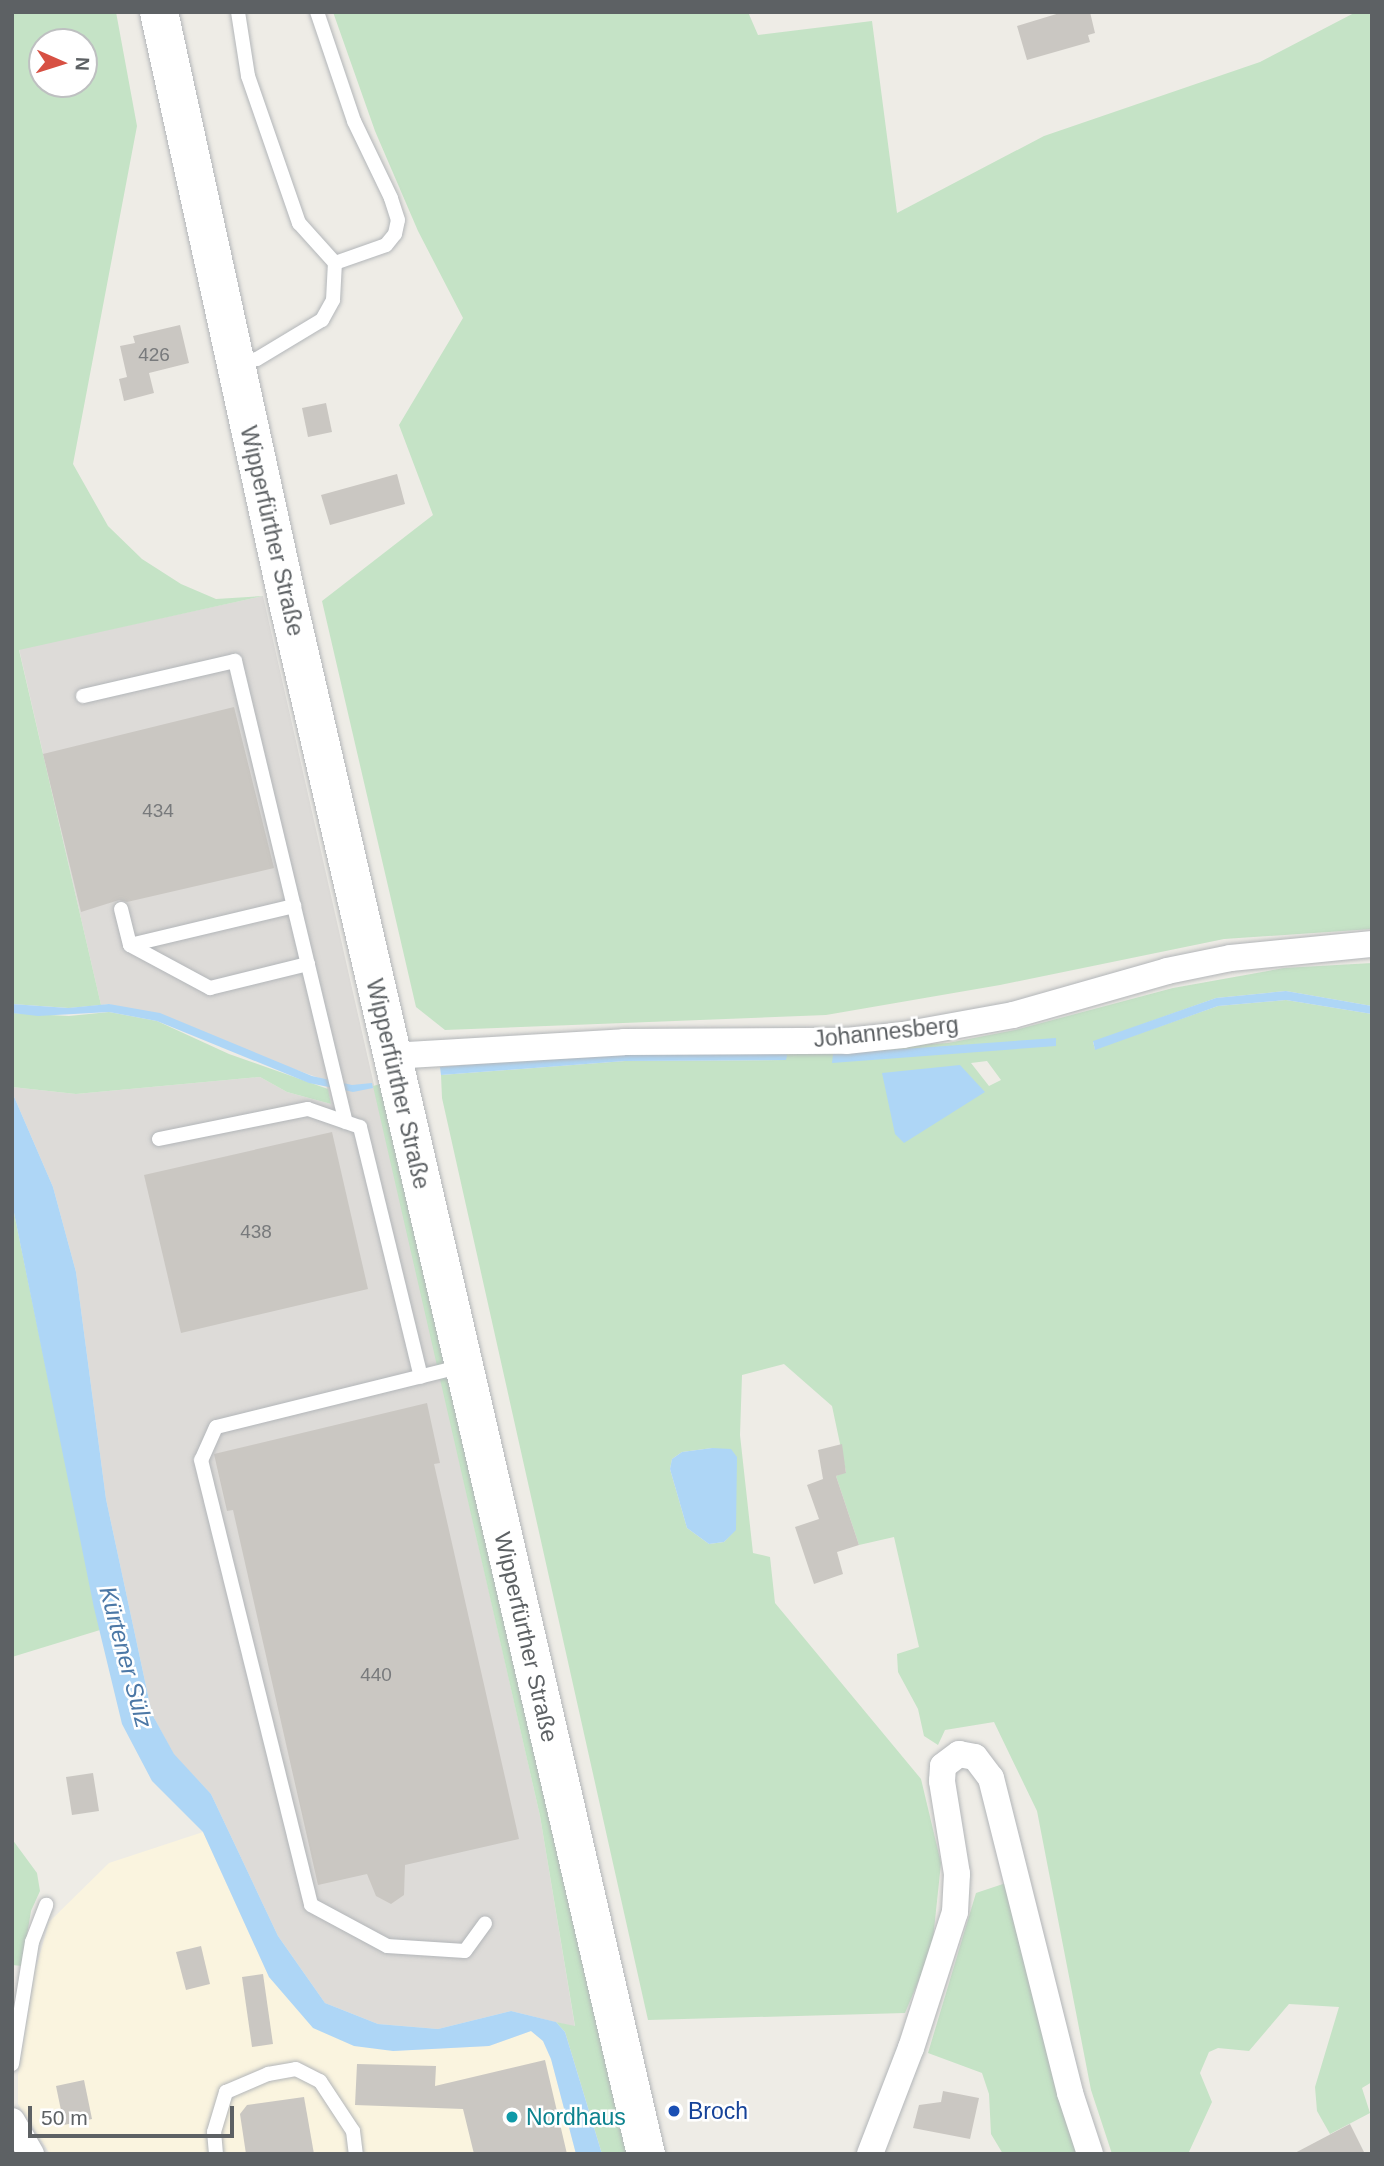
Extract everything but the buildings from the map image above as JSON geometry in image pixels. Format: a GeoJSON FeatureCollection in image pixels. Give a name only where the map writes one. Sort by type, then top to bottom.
{"type":"FeatureCollection","features":[{"type":"Feature","properties":{"kind":"main road","name":"Wipperfürther Straße"},"geometry":{"type":"LineString","coordinates":[[159,12],[234,365],[391,1056],[646,2154]]}},
{"type":"Feature","properties":{"kind":"street","name":"Johannesberg"},"geometry":{"type":"LineString","coordinates":[[391,1056],[624,1042],[846,1041],[903,1035],[1013,1015],[1167,971],[1231,958],[1372,944]]}},
{"type":"Feature","properties":{"kind":"street"},"geometry":{"type":"LineString","coordinates":[[870,2154],[912,2048],[955,1912],[957,1874],[942,1780],[943,1766],[959,1754],[975,1757],[991,1778],[1070,2094],[1090,2154]]}},
{"type":"Feature","properties":{"kind":"street"},"geometry":{"type":"LineString","coordinates":[[12,2121],[31,2154]]}},
{"type":"Feature","properties":{"kind":"lane"},"geometry":{"type":"LineString","coordinates":[[234,365],[257,359],[322,320],[333,300],[335,263],[299,223],[248,76],[238,12]]}},
{"type":"Feature","properties":{"kind":"lane"},"geometry":{"type":"LineString","coordinates":[[317,12],[354,121],[398,220],[396,234],[386,245],[335,263]]}},
{"type":"Feature","properties":{"kind":"lane"},"geometry":{"type":"LineString","coordinates":[[83,696],[235,661],[346,1122]]}},
{"type":"Feature","properties":{"kind":"lane"},"geometry":{"type":"LineString","coordinates":[[131,945],[294,906]]}},
{"type":"Feature","properties":{"kind":"lane"},"geometry":{"type":"LineString","coordinates":[[121,909],[131,945],[210,988],[308,964]]}},
{"type":"Feature","properties":{"kind":"lane"},"geometry":{"type":"LineString","coordinates":[[159,1139],[308,1109],[360,1127],[421,1377]]}},
{"type":"Feature","properties":{"kind":"lane"},"geometry":{"type":"LineString","coordinates":[[463,1366],[216,1427],[201,1460],[311,1905],[387,1946],[465,1951],[485,1923]]}},
{"type":"Feature","properties":{"kind":"lane"},"geometry":{"type":"LineString","coordinates":[[12,2064],[33,1942],[46,1905]]}},
{"type":"Feature","properties":{"kind":"lane"},"geometry":{"type":"LineString","coordinates":[[216,2154],[214,2132],[226,2092],[268,2074],[296,2070],[320,2081],[353,2131],[356,2154]]}},
{"type":"Feature","properties":{"kind":"shaded area"},"geometry":{"type":"Polygon","coordinates":[[[263,596],[540,1816],[575,2027],[511,2011],[438,2029],[378,2024],[325,2003],[278,1936],[211,1794],[174,1755],[152,1714],[106,1499],[76,1272],[53,1187],[12,1092],[12,1087],[76,1094],[260,1077],[287,1092],[331,1104],[325,1080],[109,1004],[101,1005],[19,649],[263,596]]]}},
{"type":"Feature","properties":{"kind":"shaded area"},"geometry":{"type":"Polygon","coordinates":[[[203,1832],[269,1977],[393,2051],[489,2046],[531,2031],[543,2041],[551,2059],[576,2154],[50,2154],[18,2104],[18,2075],[35,1971],[49,1922],[109,1863],[203,1832]]]}},
{"type":"Feature","properties":{"kind":"green space"},"geometry":{"type":"Polygon","coordinates":[[[12,12],[116,12],[137,126],[73,464],[108,526],[142,559],[181,584],[216,599],[263,596],[19,650],[101,1005],[69,1008],[12,1004],[12,12]]]}},
{"type":"Feature","properties":{"kind":"green space"},"geometry":{"type":"Polygon","coordinates":[[[333,12],[748,12],[758,35],[872,21],[897,213],[1044,136],[1260,62],[1356,12],[1372,12],[1372,929],[1224,939],[1000,985],[826,1015],[445,1030],[416,1007],[322,601],[433,515],[399,425],[463,318],[418,231],[375,131],[333,12]]]}},
{"type":"Feature","properties":{"kind":"green space"},"geometry":{"type":"Polygon","coordinates":[[[1372,963],[1372,1006],[1286,991],[1216,998],[1093,1042],[1095,1049],[1218,1006],[1286,1000],[1372,1014],[1372,2082],[1362,2088],[1370,2113],[1330,2134],[1317,2111],[1315,2087],[1339,2007],[1289,2004],[1249,2051],[1218,2048],[1209,2052],[1200,2073],[1212,2102],[1188,2154],[1112,2154],[1091,2090],[1037,1811],[994,1722],[945,1730],[938,1745],[924,1736],[918,1709],[898,1672],[897,1654],[919,1647],[894,1537],[859,1545],[836,1476],[846,1472],[832,1406],[784,1364],[742,1375],[740,1435],[753,1553],[770,1557],[775,1603],[921,1779],[941,1863],[932,1949],[905,2013],[648,2020],[442,1098],[441,1075],[625,1061],[786,1060],[786,1052],[948,1043],[1015,1030],[1173,988],[1284,968],[1372,963]],[[987,1061],[971,1063],[989,1086],[1001,1080],[987,1061]],[[712,1448],[682,1452],[672,1459],[670,1469],[687,1528],[709,1544],[724,1542],[736,1529],[712,1448]]]}},
{"type":"Feature","properties":{"kind":"green space"},"geometry":{"type":"Polygon","coordinates":[[[109,1012],[157,1021],[229,1054],[328,1089],[331,1104],[287,1092],[260,1077],[76,1094],[12,1087],[12,1013],[69,1016],[109,1012]]]}},
{"type":"Feature","properties":{"kind":"green space"},"geometry":{"type":"Polygon","coordinates":[[[384,1083],[629,2154],[602,2154],[565,2032],[556,2022],[575,2026],[540,1816],[373,1086],[384,1083]]]}},
{"type":"Feature","properties":{"kind":"green space"},"geometry":{"type":"Polygon","coordinates":[[[12,1203],[100,1630],[12,1657],[12,1203]]]}},
{"type":"Feature","properties":{"kind":"green space"},"geometry":{"type":"Polygon","coordinates":[[[12,1839],[37,1873],[40,1891],[31,1911],[22,1966],[12,1965],[12,1839]]]}},
{"type":"Feature","properties":{"kind":"green space"},"geometry":{"type":"Polygon","coordinates":[[[1009,1882],[1080,2154],[1003,2154],[991,2134],[989,2094],[982,2073],[928,2053],[976,1893],[1009,1882]]]}},
{"type":"Feature","properties":{"kind":"water"},"geometry":{"type":"Polygon","coordinates":[[[1286,991],[1372,1006],[1372,1014],[1286,1000],[1218,1006],[1095,1050],[1093,1041],[1216,998],[1286,991]]]}},
{"type":"Feature","properties":{"kind":"water"},"geometry":{"type":"Polygon","coordinates":[[[12,1004],[68,1008],[109,1004],[160,1013],[312,1076],[352,1085],[372,1083],[373,1088],[353,1092],[309,1083],[157,1021],[109,1012],[38,1016],[12,1013],[12,1004]]]}},
{"type":"Feature","properties":{"kind":"water"},"geometry":{"type":"Polygon","coordinates":[[[1056,1038],[1056,1046],[832,1063],[833,1054],[1056,1038]]]}},
{"type":"Feature","properties":{"kind":"water"},"geometry":{"type":"Polygon","coordinates":[[[624,1052],[786,1052],[787,1056],[786,1060],[625,1061],[441,1075],[440,1067],[624,1052]]]}},
{"type":"Feature","properties":{"kind":"water"},"geometry":{"type":"Polygon","coordinates":[[[960,1065],[985,1092],[904,1143],[895,1134],[882,1073],[960,1065]]]}},
{"type":"Feature","properties":{"kind":"water","name":"Kürtener Sülz"},"geometry":{"type":"Polygon","coordinates":[[[12,1092],[53,1187],[76,1272],[106,1499],[152,1714],[174,1754],[211,1794],[278,1936],[325,2003],[378,2024],[438,2029],[511,2011],[556,2022],[565,2032],[602,2154],[576,2154],[551,2059],[543,2041],[531,2031],[489,2046],[393,2051],[354,2046],[313,2028],[269,1977],[203,1832],[152,1781],[122,1724],[94,1608],[12,1203],[12,1092]]]}},
{"type":"Feature","properties":{"kind":"water"},"geometry":{"type":"Polygon","coordinates":[[[712,1448],[731,1449],[737,1457],[736,1530],[724,1542],[709,1544],[687,1528],[670,1469],[672,1459],[682,1452],[712,1448]]]}},
{"type":"Feature","properties":{"kind":"place","name":"Broch"},"geometry":{"type":"Point","coordinates":[674,2111]}},
{"type":"Feature","properties":{"kind":"place","name":"Nordhaus"},"geometry":{"type":"Point","coordinates":[512,2117]}}]}
